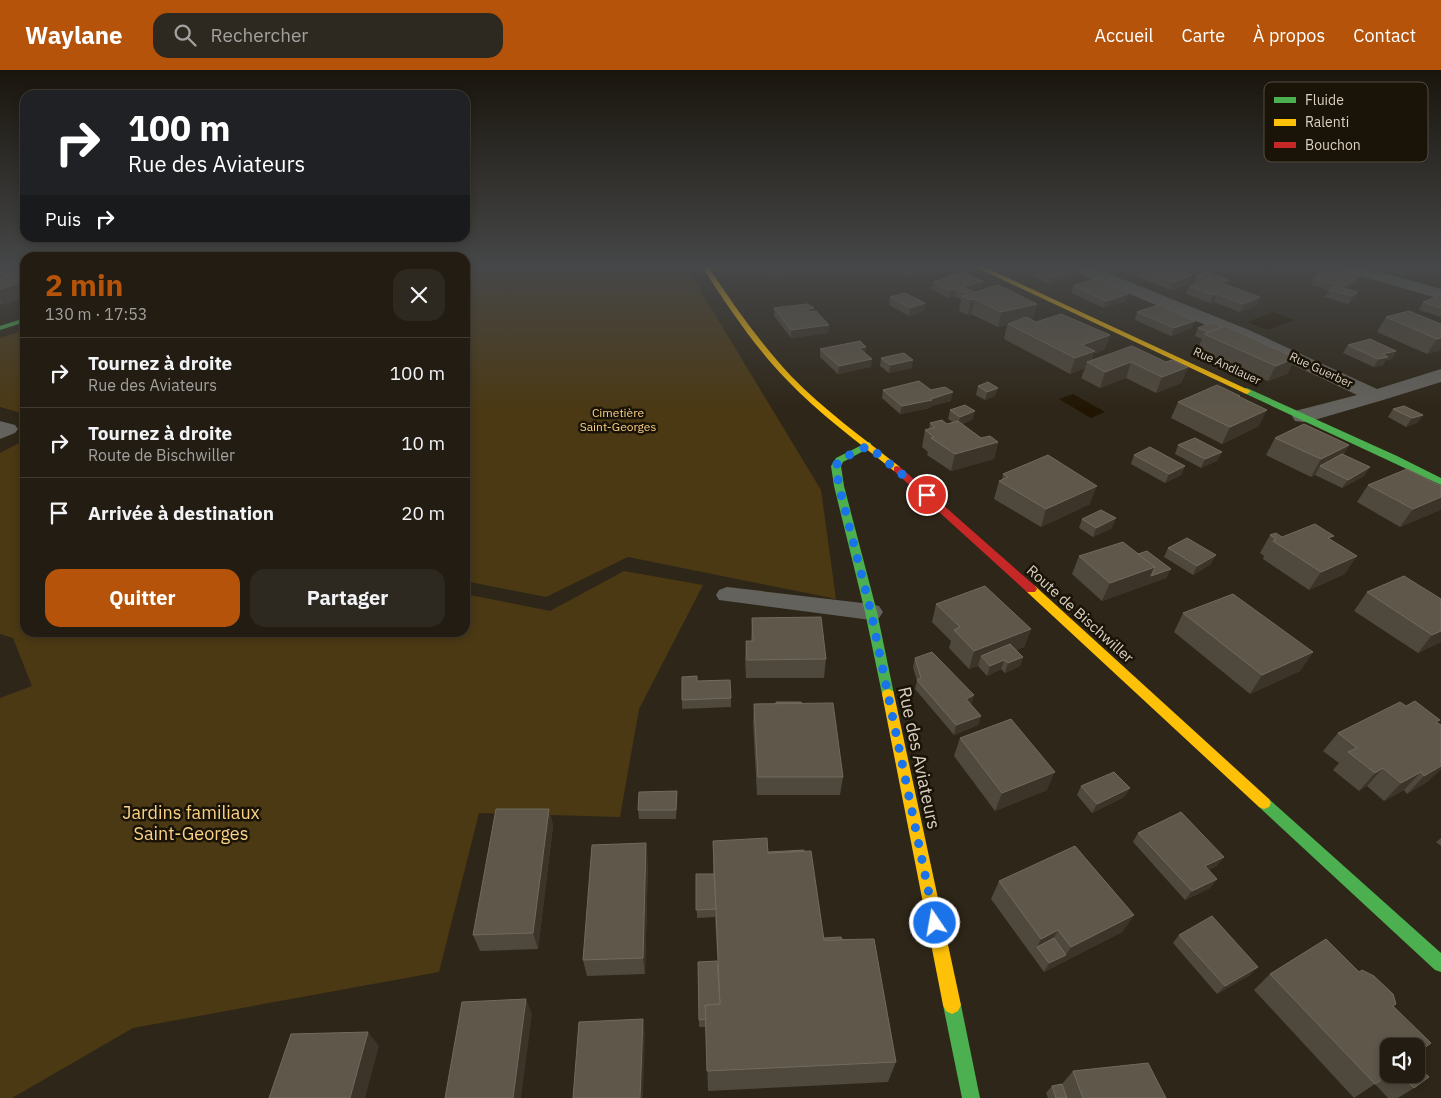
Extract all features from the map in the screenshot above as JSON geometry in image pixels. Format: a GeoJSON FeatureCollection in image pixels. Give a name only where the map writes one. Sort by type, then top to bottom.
{"type":"FeatureCollection","features":[{"type":"Feature","properties":{"kind":"street","name":"Route de Bischwiller"},"geometry":{"type":"LineString","coordinates":[[736,313],[767,354],[803,392],[935,502],[1441,964]]}},
{"type":"Feature","properties":{"kind":"street","name":"Rue Andlauer"},"geometry":{"type":"LineString","coordinates":[[1079,313],[1441,482]]}},
{"type":"Feature","properties":{"kind":"street","name":"Rue Guerber"},"geometry":{"type":"LineString","coordinates":[[1191,313],[1243,334],[1376,396]]}},
{"type":"Feature","properties":{"kind":"street"},"geometry":{"type":"LineString","coordinates":[[0,328],[20,322]]}},
{"type":"Feature","properties":{"kind":"street"},"geometry":{"type":"LineString","coordinates":[[1303,416],[1436,380]]}},
{"type":"Feature","properties":{"kind":"street","name":"Rue des Aviateurs"},"geometry":{"type":"LineString","coordinates":[[868,446],[839,460],[836,466],[839,486],[871,612],[971,1098]]}},
{"type":"Feature","properties":{"kind":"lane"},"geometry":{"type":"LineString","coordinates":[[0,426],[9,429],[0,434]]}},
{"type":"Feature","properties":{"kind":"lane"},"geometry":{"type":"LineString","coordinates":[[726,595],[871,612]]}},
{"type":"Feature","properties":{"kind":"green space","name":"Cimetière Saint-Georges"},"geometry":{"type":"Polygon","coordinates":[[[470,313],[714,313],[821,490],[836,599],[628,557],[546,597],[470,582],[470,313]]]}},
{"type":"Feature","properties":{"kind":"green space"},"geometry":{"type":"Polygon","coordinates":[[[20,332],[20,413],[0,407],[0,338],[20,332]]]}},
{"type":"Feature","properties":{"kind":"green space","name":"Jardins familiaux Saint-Georges"},"geometry":{"type":"Polygon","coordinates":[[[20,443],[20,637],[470,637],[470,595],[550,611],[624,571],[703,585],[639,709],[620,817],[479,813],[439,972],[133,1028],[12,1098],[0,1098],[0,698],[32,686],[13,638],[0,634],[0,453],[20,443]]]}},
{"type":"Feature","properties":{"kind":"shaded area"},"geometry":{"type":"Polygon","coordinates":[[[1271,313],[1276,313],[1294,320],[1267,330],[1247,322],[1271,313]]]}},
{"type":"Feature","properties":{"kind":"shaded area"},"geometry":{"type":"Polygon","coordinates":[[[1073,394],[1105,412],[1091,418],[1059,399],[1073,394]]]}},
{"type":"Feature","properties":{"kind":"building"},"geometry":{"type":"Polygon","coordinates":[[[778,313],[818,313],[829,325],[791,330],[778,313]]]}},
{"type":"Feature","properties":{"kind":"building"},"geometry":{"type":"Polygon","coordinates":[[[1139,313],[1176,313],[1195,321],[1174,328],[1139,313]]]}},
{"type":"Feature","properties":{"kind":"building"},"geometry":{"type":"Polygon","coordinates":[[[1401,313],[1414,313],[1441,324],[1441,338],[1437,339],[1386,317],[1401,313]]]}},
{"type":"Feature","properties":{"kind":"building"},"geometry":{"type":"Polygon","coordinates":[[[1061,314],[1110,335],[1082,345],[1095,351],[1075,358],[1008,324],[1026,317],[1036,322],[1061,314]]]}},
{"type":"Feature","properties":{"kind":"building"},"geometry":{"type":"Polygon","coordinates":[[[1212,323],[1222,327],[1208,332],[1198,328],[1212,323]]]}},
{"type":"Feature","properties":{"kind":"building"},"geometry":{"type":"Polygon","coordinates":[[[1225,326],[1295,358],[1276,366],[1204,334],[1225,326]]]}},
{"type":"Feature","properties":{"kind":"building"},"geometry":{"type":"Polygon","coordinates":[[[1370,339],[1396,351],[1383,354],[1388,357],[1378,359],[1348,345],[1370,339]]]}},
{"type":"Feature","properties":{"kind":"building"},"geometry":{"type":"Polygon","coordinates":[[[860,341],[866,347],[859,348],[872,359],[839,366],[820,349],[860,341]]]}},
{"type":"Feature","properties":{"kind":"building"},"geometry":{"type":"Polygon","coordinates":[[[1132,346],[1166,362],[1172,360],[1188,367],[1162,377],[1131,362],[1105,372],[1087,362],[1132,346]]]}},
{"type":"Feature","properties":{"kind":"building"},"geometry":{"type":"Polygon","coordinates":[[[904,353],[913,360],[890,365],[881,358],[904,353]]]}},
{"type":"Feature","properties":{"kind":"building"},"geometry":{"type":"Polygon","coordinates":[[[919,381],[931,390],[945,387],[953,392],[932,400],[902,406],[883,390],[919,381]]]}},
{"type":"Feature","properties":{"kind":"building"},"geometry":{"type":"Polygon","coordinates":[[[988,382],[998,388],[987,392],[978,386],[988,382]]]}},
{"type":"Feature","properties":{"kind":"building"},"geometry":{"type":"Polygon","coordinates":[[[1217,385],[1267,410],[1230,427],[1178,402],[1217,385]]]}},
{"type":"Feature","properties":{"kind":"building"},"geometry":{"type":"Polygon","coordinates":[[[965,405],[975,411],[960,417],[950,410],[965,405]]]}},
{"type":"Feature","properties":{"kind":"building"},"geometry":{"type":"Polygon","coordinates":[[[1404,406],[1423,415],[1412,418],[1393,409],[1404,406]]]}},
{"type":"Feature","properties":{"kind":"building"},"geometry":{"type":"Polygon","coordinates":[[[942,420],[947,424],[958,421],[981,438],[990,436],[998,442],[955,454],[931,438],[934,437],[925,430],[935,427],[930,423],[942,420]]]}},
{"type":"Feature","properties":{"kind":"building"},"geometry":{"type":"Polygon","coordinates":[[[1304,424],[1349,445],[1321,459],[1275,438],[1304,424]]]}},
{"type":"Feature","properties":{"kind":"building"},"geometry":{"type":"Polygon","coordinates":[[[1195,438],[1222,452],[1205,459],[1178,445],[1195,438]]]}},
{"type":"Feature","properties":{"kind":"building"},"geometry":{"type":"Polygon","coordinates":[[[1150,447],[1185,466],[1169,474],[1134,455],[1150,447]]]}},
{"type":"Feature","properties":{"kind":"building"},"geometry":{"type":"Polygon","coordinates":[[[1342,454],[1370,467],[1348,480],[1320,466],[1342,454]]]}},
{"type":"Feature","properties":{"kind":"building"},"geometry":{"type":"Polygon","coordinates":[[[1048,455],[1097,486],[1046,509],[999,481],[1008,477],[1003,474],[1048,455]]]}},
{"type":"Feature","properties":{"kind":"building"},"geometry":{"type":"Polygon","coordinates":[[[1407,469],[1441,486],[1441,497],[1413,509],[1368,485],[1407,469]]]}},
{"type":"Feature","properties":{"kind":"building"},"geometry":{"type":"Polygon","coordinates":[[[1101,510],[1116,518],[1096,528],[1082,519],[1101,510]]]}},
{"type":"Feature","properties":{"kind":"building"},"geometry":{"type":"Polygon","coordinates":[[[1315,524],[1334,536],[1328,538],[1357,556],[1321,572],[1273,541],[1276,539],[1270,535],[1276,533],[1282,537],[1315,524]]]}},
{"type":"Feature","properties":{"kind":"building"},"geometry":{"type":"Polygon","coordinates":[[[1187,538],[1216,555],[1197,566],[1168,548],[1187,538]]]}},
{"type":"Feature","properties":{"kind":"building"},"geometry":{"type":"Polygon","coordinates":[[[1123,542],[1155,567],[1110,583],[1079,556],[1123,542]]]}},
{"type":"Feature","properties":{"kind":"building"},"geometry":{"type":"Polygon","coordinates":[[[1147,551],[1171,569],[1151,576],[1155,567],[1138,554],[1147,551]]]}},
{"type":"Feature","properties":{"kind":"building"},"geometry":{"type":"Polygon","coordinates":[[[1404,576],[1441,599],[1441,631],[1432,635],[1367,592],[1404,576]]]}},
{"type":"Feature","properties":{"kind":"building"},"geometry":{"type":"Polygon","coordinates":[[[985,586],[1031,629],[974,651],[954,630],[960,627],[936,604],[985,586]]]}},
{"type":"Feature","properties":{"kind":"building"},"geometry":{"type":"Polygon","coordinates":[[[1233,594],[1313,652],[1262,675],[1183,613],[1233,594]]]}},
{"type":"Feature","properties":{"kind":"building"},"geometry":{"type":"Polygon","coordinates":[[[821,617],[826,659],[747,660],[746,641],[753,641],[752,618],[821,617]]]}},
{"type":"Feature","properties":{"kind":"building"},"geometry":{"type":"Polygon","coordinates":[[[1010,644],[1023,657],[1008,663],[1004,660],[990,666],[981,656],[1010,644]]]}},
{"type":"Feature","properties":{"kind":"building"},"geometry":{"type":"Polygon","coordinates":[[[932,652],[974,695],[966,699],[981,716],[956,725],[917,680],[921,678],[915,658],[932,652]]]}},
{"type":"Feature","properties":{"kind":"building"},"geometry":{"type":"Polygon","coordinates":[[[697,676],[697,681],[730,680],[731,698],[682,700],[682,677],[697,676]]]}},
{"type":"Feature","properties":{"kind":"building"},"geometry":{"type":"Polygon","coordinates":[[[1415,701],[1440,720],[1436,722],[1441,725],[1441,766],[1424,776],[1421,772],[1401,783],[1383,768],[1375,773],[1348,752],[1357,748],[1338,733],[1400,702],[1406,706],[1415,701]]]}},
{"type":"Feature","properties":{"kind":"building"},"geometry":{"type":"Polygon","coordinates":[[[776,702],[801,702],[802,703],[776,704],[776,702]]]}},
{"type":"Feature","properties":{"kind":"building"},"geometry":{"type":"Polygon","coordinates":[[[833,703],[843,777],[758,777],[754,704],[833,703]]]}},
{"type":"Feature","properties":{"kind":"building"},"geometry":{"type":"Polygon","coordinates":[[[1011,719],[1055,772],[1002,793],[960,738],[1011,719]]]}},
{"type":"Feature","properties":{"kind":"building"},"geometry":{"type":"Polygon","coordinates":[[[1114,772],[1130,788],[1097,804],[1081,786],[1114,772]]]}},
{"type":"Feature","properties":{"kind":"building"},"geometry":{"type":"Polygon","coordinates":[[[677,791],[676,810],[638,810],[639,792],[677,791]]]}},
{"type":"Feature","properties":{"kind":"building"},"geometry":{"type":"Polygon","coordinates":[[[496,809],[549,809],[533,933],[473,935],[496,809]]]}},
{"type":"Feature","properties":{"kind":"building"},"geometry":{"type":"Polygon","coordinates":[[[1181,812],[1224,857],[1205,866],[1217,879],[1192,891],[1138,833],[1181,812]]]}},
{"type":"Feature","properties":{"kind":"building"},"geometry":{"type":"Polygon","coordinates":[[[767,838],[768,853],[811,851],[824,940],[874,939],[896,1062],[707,1071],[705,1005],[720,1004],[713,841],[767,838]]]}},
{"type":"Feature","properties":{"kind":"building"},"geometry":{"type":"Polygon","coordinates":[[[646,843],[643,958],[583,960],[592,845],[646,843]]]}},
{"type":"Feature","properties":{"kind":"building"},"geometry":{"type":"Polygon","coordinates":[[[1075,846],[1134,915],[1071,947],[1058,930],[1041,939],[999,881],[1075,846]]]}},
{"type":"Feature","properties":{"kind":"building"},"geometry":{"type":"Polygon","coordinates":[[[804,851],[768,853],[768,852],[804,851]]]}},
{"type":"Feature","properties":{"kind":"building"},"geometry":{"type":"Polygon","coordinates":[[[696,874],[714,874],[716,909],[696,910],[696,874]]]}},
{"type":"Feature","properties":{"kind":"building"},"geometry":{"type":"Polygon","coordinates":[[[1212,916],[1258,967],[1225,986],[1179,935],[1212,916]]]}},
{"type":"Feature","properties":{"kind":"building"},"geometry":{"type":"Polygon","coordinates":[[[841,937],[842,940],[824,940],[824,938],[841,937]]]}},
{"type":"Feature","properties":{"kind":"building"},"geometry":{"type":"Polygon","coordinates":[[[1054,938],[1066,955],[1049,963],[1037,947],[1054,938]]]}},
{"type":"Feature","properties":{"kind":"building"},"geometry":{"type":"Polygon","coordinates":[[[1326,939],[1359,972],[1362,970],[1374,976],[1393,994],[1396,1004],[1393,1006],[1431,1043],[1425,1047],[1425,1038],[1380,1038],[1380,1080],[1375,1084],[1270,974],[1326,939]]]}},
{"type":"Feature","properties":{"kind":"building"},"geometry":{"type":"Polygon","coordinates":[[[717,961],[720,1004],[705,1005],[706,1019],[699,1020],[698,962],[717,961]]]}},
{"type":"Feature","properties":{"kind":"building"},"geometry":{"type":"Polygon","coordinates":[[[526,999],[513,1098],[445,1098],[462,1002],[526,999]]]}},
{"type":"Feature","properties":{"kind":"building"},"geometry":{"type":"Polygon","coordinates":[[[643,1019],[640,1098],[573,1098],[579,1022],[643,1019]]]}},
{"type":"Feature","properties":{"kind":"building"},"geometry":{"type":"Polygon","coordinates":[[[368,1032],[350,1098],[269,1098],[291,1034],[368,1032]]]}},
{"type":"Feature","properties":{"kind":"building"},"geometry":{"type":"Polygon","coordinates":[[[1148,1063],[1166,1098],[1083,1098],[1073,1071],[1148,1063]]]}},
{"type":"Feature","properties":{"kind":"building"},"geometry":{"type":"Polygon","coordinates":[[[1409,1083],[1421,1083],[1414,1088],[1409,1083]]]}},
{"type":"Feature","properties":{"kind":"building"},"geometry":{"type":"Polygon","coordinates":[[[1062,1084],[1067,1098],[1056,1098],[1052,1086],[1062,1084]]]}},
{"type":"Feature","properties":{"kind":"traffic: fast"},"geometry":{"type":"LineString","coordinates":[[0,328],[20,322]]}},
{"type":"Feature","properties":{"kind":"traffic: fast"},"geometry":{"type":"LineString","coordinates":[[1247,391],[1394,458],[1441,482]]}},
{"type":"Feature","properties":{"kind":"traffic: fast"},"geometry":{"type":"LineString","coordinates":[[868,445],[839,460],[836,466],[839,486],[871,612],[888,694]]}},
{"type":"Feature","properties":{"kind":"traffic: fast"},"geometry":{"type":"LineString","coordinates":[[1264,803],[1441,964]]}},
{"type":"Feature","properties":{"kind":"traffic: fast"},"geometry":{"type":"LineString","coordinates":[[952,1005],[971,1098]]}},
{"type":"Feature","properties":{"kind":"traffic: slow"},"geometry":{"type":"LineString","coordinates":[[737,313],[774,362],[802,391],[897,469]]}},
{"type":"Feature","properties":{"kind":"traffic: slow"},"geometry":{"type":"LineString","coordinates":[[1078,313],[1247,391]]}},
{"type":"Feature","properties":{"kind":"traffic: slow"},"geometry":{"type":"LineString","coordinates":[[1031,589],[1264,803]]}},
{"type":"Feature","properties":{"kind":"traffic: slow"},"geometry":{"type":"LineString","coordinates":[[888,694],[952,1005]]}},
{"type":"Feature","properties":{"kind":"traffic: jam"},"geometry":{"type":"LineString","coordinates":[[897,469],[1031,589]]}},
{"type":"Feature","properties":{"kind":"route"},"geometry":{"type":"LineString","coordinates":[[927,495],[868,446],[856,450],[839,460],[836,466],[839,486],[871,612],[935,923]]}}]}
